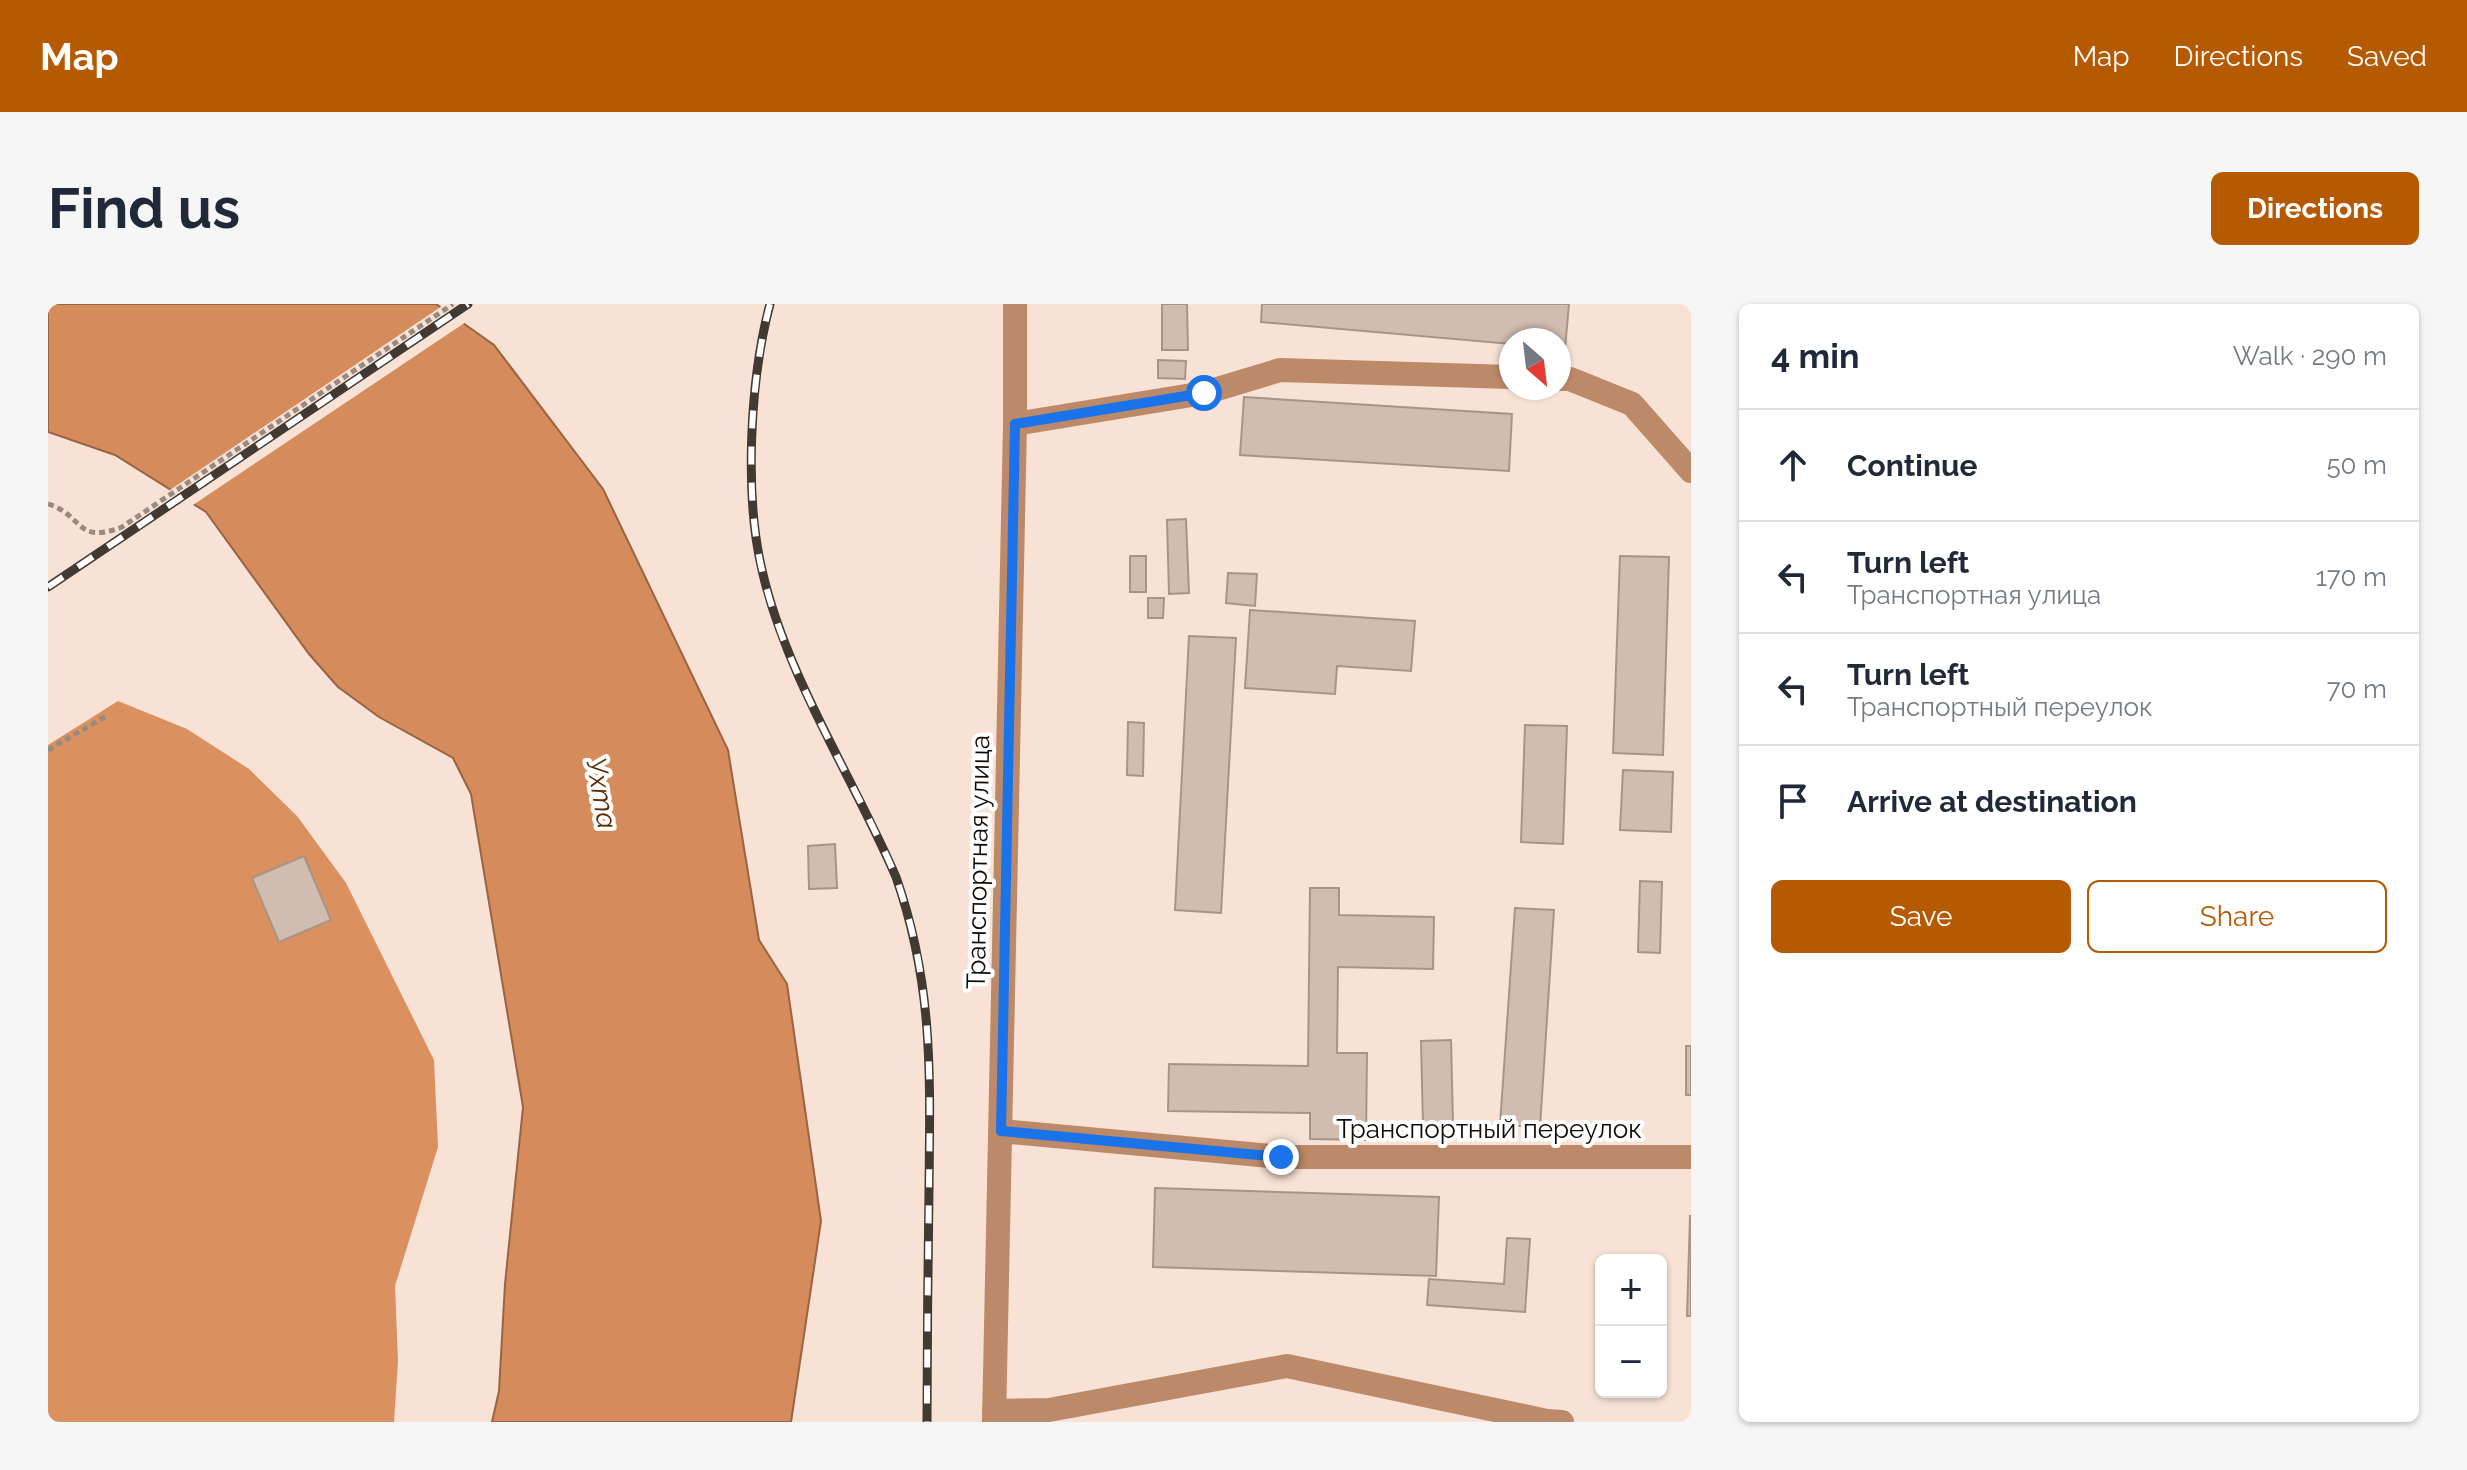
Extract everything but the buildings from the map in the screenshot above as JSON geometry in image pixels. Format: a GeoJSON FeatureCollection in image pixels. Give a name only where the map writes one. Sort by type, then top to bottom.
{"type":"FeatureCollection","features":[{"type":"Feature","properties":{"kind":"street","name":"Транспортная улица"},"geometry":{"type":"LineString","coordinates":[[994,1417],[1015,304]]}},
{"type":"Feature","properties":{"kind":"street"},"geometry":{"type":"LineString","coordinates":[[1015,424],[1204,393],[1280,370],[1499,377]]}},
{"type":"Feature","properties":{"kind":"street"},"geometry":{"type":"LineString","coordinates":[[1571,379],[1632,404],[1691,471]]}},
{"type":"Feature","properties":{"kind":"street","name":"Транспортный переулок"},"geometry":{"type":"LineString","coordinates":[[1001,1131],[1281,1157],[1691,1157]]}},
{"type":"Feature","properties":{"kind":"street"},"geometry":{"type":"LineString","coordinates":[[994,1417],[1049,1410],[1287,1366],[1562,1422]]}},
{"type":"Feature","properties":{"kind":"path"},"geometry":{"type":"LineString","coordinates":[[48,504],[64,509],[90,533],[122,527],[453,304]]}},
{"type":"Feature","properties":{"kind":"path"},"geometry":{"type":"LineString","coordinates":[[48,750],[108,715]]}},
{"type":"Feature","properties":{"kind":"shaded area"},"geometry":{"type":"Polygon","coordinates":[[[118,701],[187,729],[249,769],[297,816],[346,883],[434,1060],[438,1147],[395,1286],[398,1361],[394,1422],[48,1422],[48,745],[118,701]]]}},
{"type":"Feature","properties":{"kind":"water","name":"Ухта"},"geometry":{"type":"Polygon","coordinates":[[[48,304],[436,304],[494,345],[603,489],[728,750],[759,940],[787,984],[821,1221],[791,1422],[492,1422],[499,1391],[505,1284],[523,1107],[471,794],[453,758],[379,717],[338,687],[309,654],[206,512],[115,455],[48,432],[48,304]]]}},
{"type":"Feature","properties":{"kind":"pier"},"geometry":{"type":"Polygon","coordinates":[[[442,306],[466,322],[190,507],[167,492],[442,306]]]}},
{"type":"Feature","properties":{"kind":"railway"},"geometry":{"type":"LineString","coordinates":[[48,587],[468,304]]}},
{"type":"Feature","properties":{"kind":"railway"},"geometry":{"type":"LineString","coordinates":[[770,304],[758,367],[752,437],[753,507],[762,570],[787,649],[896,877],[908,917],[923,994],[930,1108],[927,1422]]}},
{"type":"Feature","properties":{"kind":"route"},"geometry":{"type":"LineString","coordinates":[[1204,393],[1015,424],[1001,1131],[1281,1157]]}}]}
